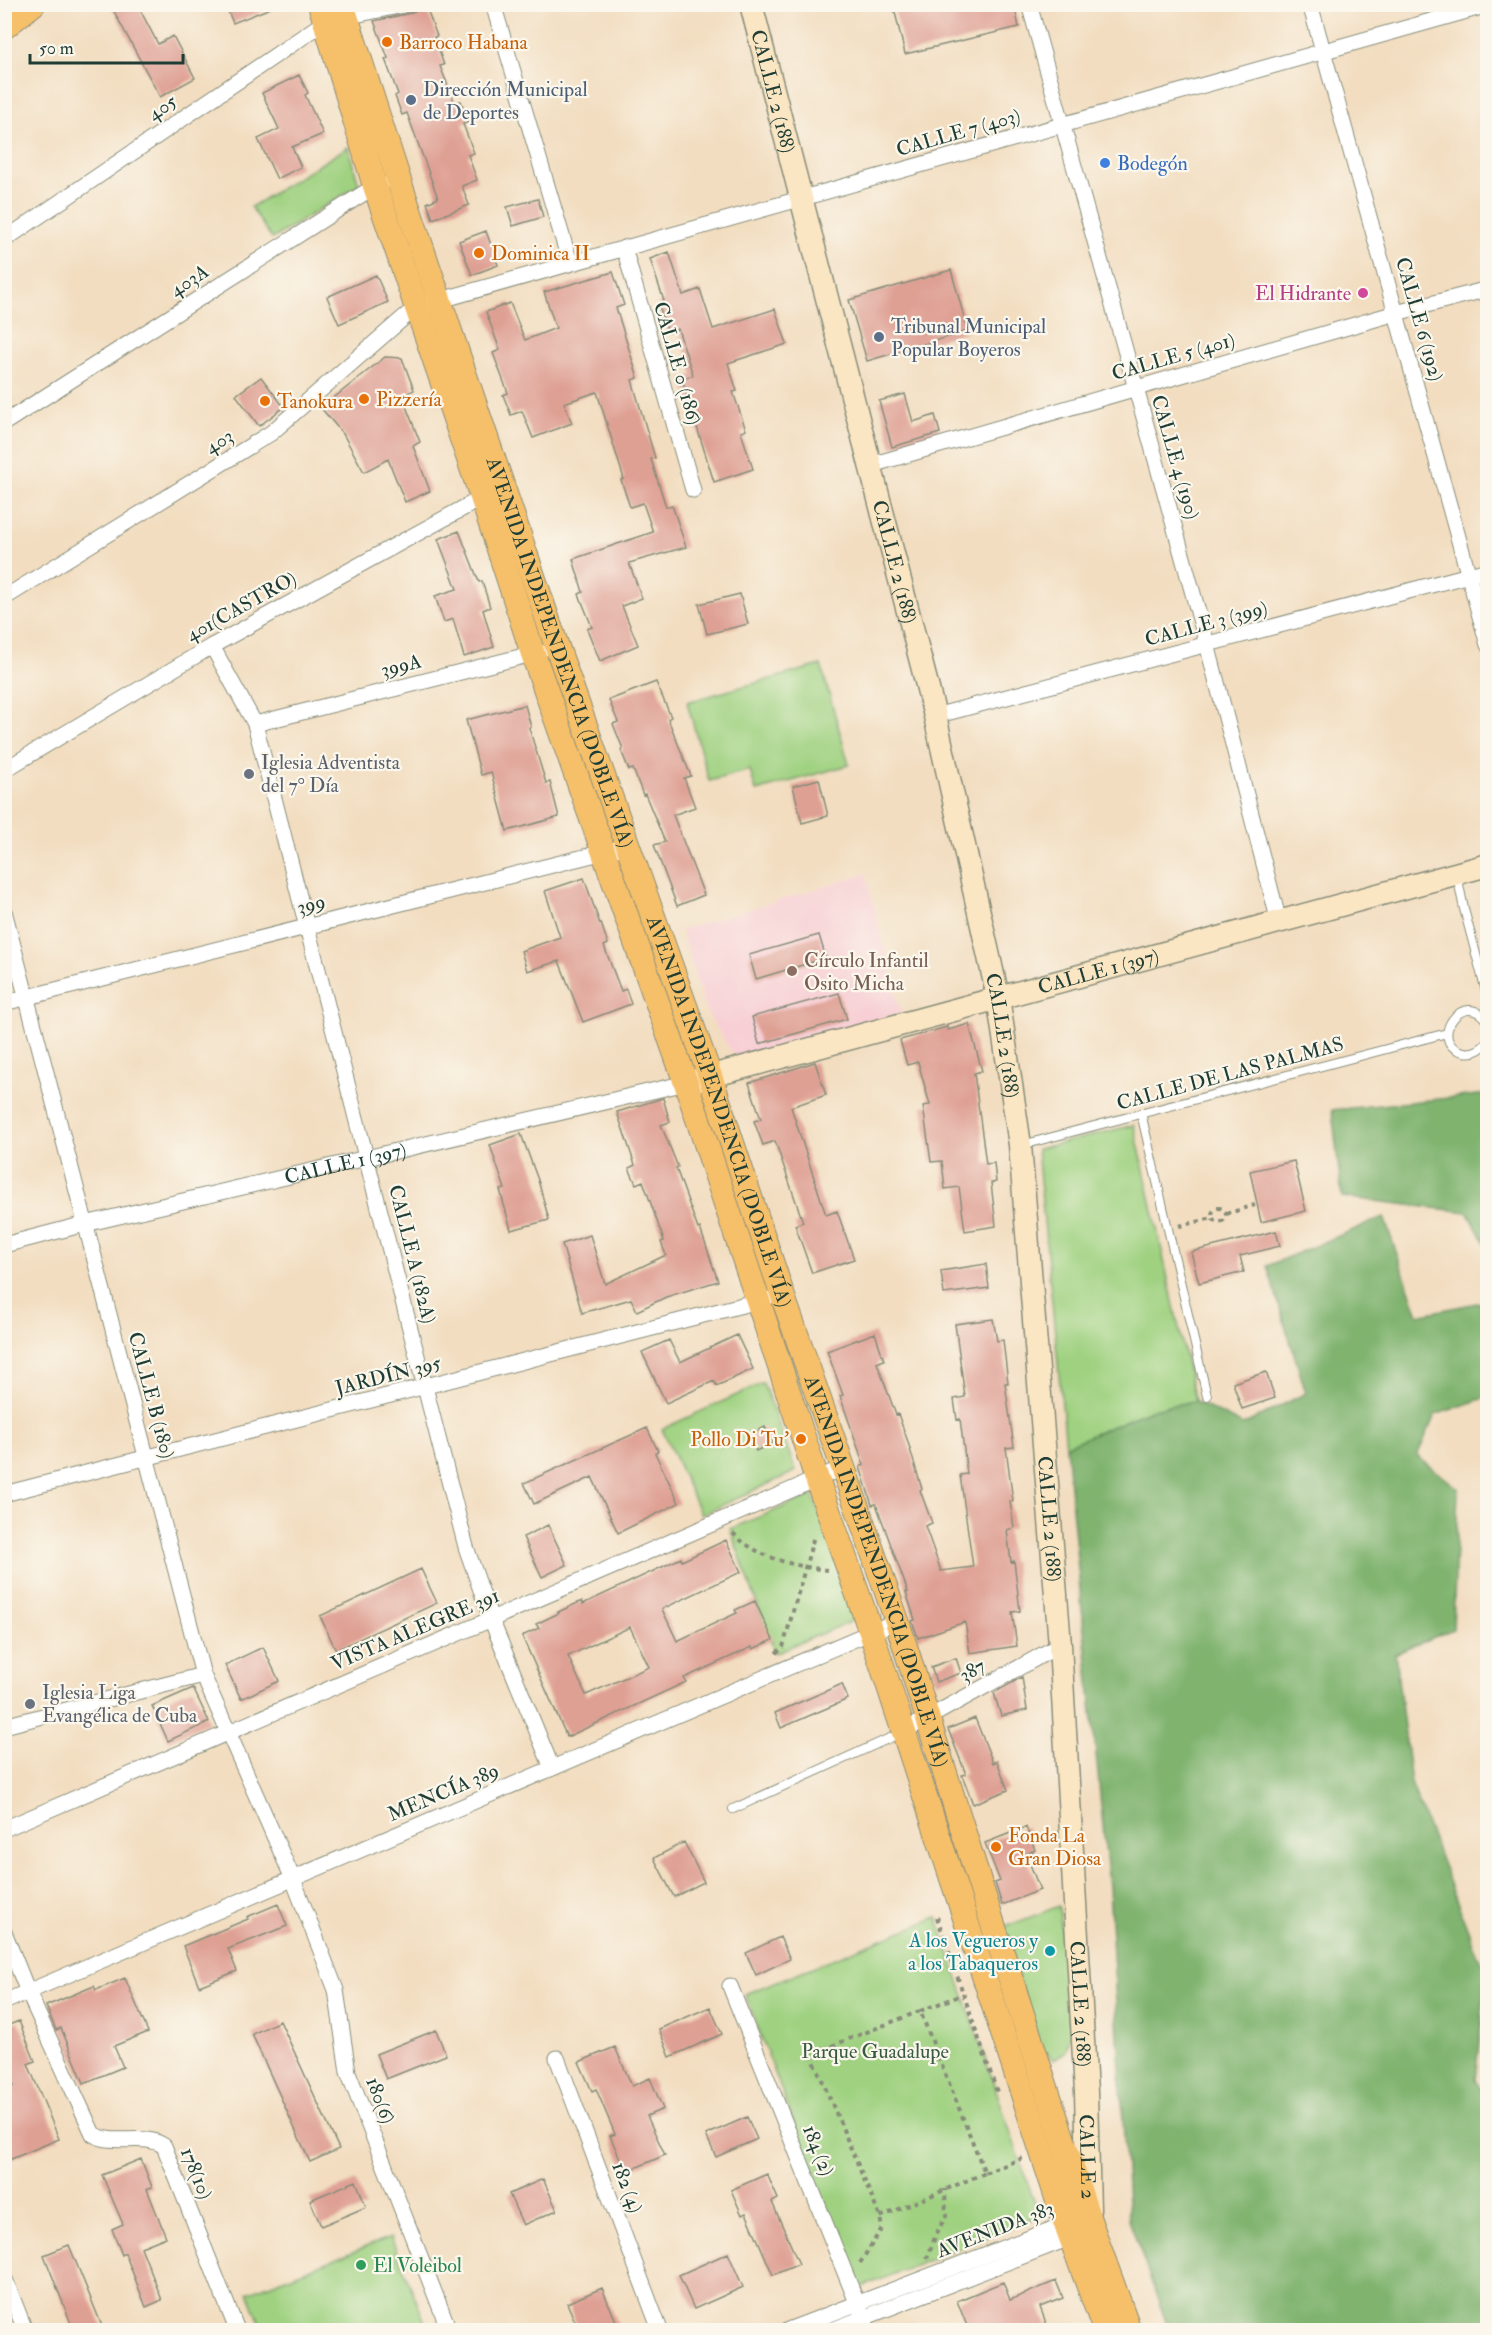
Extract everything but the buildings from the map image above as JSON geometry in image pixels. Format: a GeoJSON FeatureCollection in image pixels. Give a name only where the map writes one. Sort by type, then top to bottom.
{"type":"FeatureCollection","features":[{"type":"Feature","properties":{"kind":"main road"},"geometry":{"type":"LineString","coordinates":[[4,27],[33,4]]}},
{"type":"Feature","properties":{"kind":"main road","name":"CALLE 2 (188)"},"geometry":{"type":"LineString","coordinates":[[751,4],[935,717],[998,997],[1020,1145],[1060,1645],[1086,2092]]}},
{"type":"Feature","properties":{"kind":"main road","name":"AVENIDA INDEPENDENCIA (DOBLE VÍA)"},"geometry":{"type":"LineString","coordinates":[[334,12],[398,178],[440,300],[493,493],[533,654],[686,1083],[817,1479],[904,1731],[1031,2156],[1076,2227]]}},
{"type":"Feature","properties":{"kind":"main road","name":"AVENIDA INDEPENDENCIA (DOBLE VÍA)"},"geometry":{"type":"LineString","coordinates":[[334,12],[375,186],[416,307],[557,647],[710,1076],[782,1294],[897,1621],[986,1903],[1076,2227]]}},
{"type":"Feature","properties":{"kind":"main road","name":"CALLE 1 (397)"},"geometry":{"type":"LineString","coordinates":[[686,1083],[1488,865]]}},
{"type":"Feature","properties":{"kind":"main road","name":"CALLE 2"},"geometry":{"type":"LineString","coordinates":[[1076,2227],[1086,2092]]}},
{"type":"Feature","properties":{"kind":"main road"},"geometry":{"type":"LineString","coordinates":[[1076,2227],[1105,2331]]}},
{"type":"Feature","properties":{"kind":"main road"},"geometry":{"type":"LineString","coordinates":[[1076,2227],[1128,2331]]}},
{"type":"Feature","properties":{"kind":"street"},"geometry":{"type":"LineString","coordinates":[[334,12],[408,4]]}},
{"type":"Feature","properties":{"kind":"street"},"geometry":{"type":"LineString","coordinates":[[493,4],[570,263]]}},
{"type":"Feature","properties":{"kind":"street","name":"CALLE 4 (190)"},"geometry":{"type":"LineString","coordinates":[[1029,4],[1207,644],[1279,922]]}},
{"type":"Feature","properties":{"kind":"street","name":"CALLE 6 (192)"},"geometry":{"type":"LineString","coordinates":[[1310,4],[1488,645]]}},
{"type":"Feature","properties":{"kind":"street","name":"CALLE 7 (403)"},"geometry":{"type":"LineString","coordinates":[[440,300],[1488,5]]}},
{"type":"Feature","properties":{"kind":"street","name":"405"},"geometry":{"type":"LineString","coordinates":[[4,240],[334,12]]}},
{"type":"Feature","properties":{"kind":"street","name":"403A"},"geometry":{"type":"LineString","coordinates":[[4,423],[375,186],[398,178]]}},
{"type":"Feature","properties":{"kind":"street","name":"CALLE 0 (186)"},"geometry":{"type":"LineString","coordinates":[[624,248],[693,490]]}},
{"type":"Feature","properties":{"kind":"street","name":"CALLE 5 (401)"},"geometry":{"type":"LineString","coordinates":[[871,465],[1396,313],[1488,289]]}},
{"type":"Feature","properties":{"kind":"street","name":"403"},"geometry":{"type":"LineString","coordinates":[[4,597],[271,433],[416,307],[440,300]]}},
{"type":"Feature","properties":{"kind":"street","name":"401(CASTRO)"},"geometry":{"type":"LineString","coordinates":[[4,770],[212,646],[493,493]]}},
{"type":"Feature","properties":{"kind":"street","name":"CALLE 3 (399)"},"geometry":{"type":"LineString","coordinates":[[935,717],[1488,570]]}},
{"type":"Feature","properties":{"kind":"street","name":"CALLE A (182A)"},"geometry":{"type":"LineString","coordinates":[[212,646],[255,724],[368,1157],[466,1547],[491,1619],[552,1768]]}},
{"type":"Feature","properties":{"kind":"street","name":"399A"},"geometry":{"type":"LineString","coordinates":[[255,724],[557,647]]}},
{"type":"Feature","properties":{"kind":"street","name":"399"},"geometry":{"type":"LineString","coordinates":[[4,1003],[628,846]]}},
{"type":"Feature","properties":{"kind":"street","name":"CALLE B (180)"},"geometry":{"type":"LineString","coordinates":[[4,911],[203,1675],[293,1879]]}},
{"type":"Feature","properties":{"kind":"street","name":"CALLE 1 (397)"},"geometry":{"type":"LineString","coordinates":[[4,1245],[686,1083]]}},
{"type":"Feature","properties":{"kind":"street","name":"JARDÍN 395"},"geometry":{"type":"LineString","coordinates":[[4,1494],[425,1388],[782,1294]]}},
{"type":"Feature","properties":{"kind":"street","name":"VISTA ALEGRE 391"},"geometry":{"type":"LineString","coordinates":[[4,1829],[842,1468]]}},
{"type":"Feature","properties":{"kind":"street","name":"MENCÍA 389"},"geometry":{"type":"LineString","coordinates":[[4,2002],[897,1621]]}},
{"type":"Feature","properties":{"kind":"street","name":"387"},"geometry":{"type":"LineString","coordinates":[[904,1731],[1060,1645]]}},
{"type":"Feature","properties":{"kind":"street"},"geometry":{"type":"LineString","coordinates":[[4,1725],[203,1675]]}},
{"type":"Feature","properties":{"kind":"street","name":"180(6)"},"geometry":{"type":"LineString","coordinates":[[293,1879],[336,1990],[348,2072],[449,2331]]}},
{"type":"Feature","properties":{"kind":"street","name":"178(10)"},"geometry":{"type":"LineString","coordinates":[[4,1932],[28,1992],[93,2134],[102,2140],[156,2140],[164,2146],[237,2331]]}},
{"type":"Feature","properties":{"kind":"street","name":"184 (2)"},"geometry":{"type":"LineString","coordinates":[[730,1986],[863,2318]]}},
{"type":"Feature","properties":{"kind":"street","name":"182 (4)"},"geometry":{"type":"LineString","coordinates":[[556,2058],[660,2331]]}},
{"type":"Feature","properties":{"kind":"street","name":"AVENIDA 383"},"geometry":{"type":"LineString","coordinates":[[788,2331],[863,2318],[900,2288],[1076,2227]]}},
{"type":"Feature","properties":{"kind":"street","name":"AVENIDA 383"},"geometry":{"type":"LineString","coordinates":[[832,2331],[1076,2227]]}},
{"type":"Feature","properties":{"kind":"street"},"geometry":{"type":"LineString","coordinates":[[5,2279],[25,2331]]}},
{"type":"Feature","properties":{"kind":"lane"},"geometry":{"type":"LineString","coordinates":[[1457,874],[1488,999]]}},
{"type":"Feature","properties":{"kind":"lane"},"geometry":{"type":"LineString","coordinates":[[1488,1023],[1482,1015],[1475,1011],[1461,1012],[1450,1020],[1447,1034],[1453,1046],[1464,1052],[1478,1050],[1488,1041]]}},
{"type":"Feature","properties":{"kind":"lane","name":"CALLE DE LAS PALMAS"},"geometry":{"type":"LineString","coordinates":[[1020,1145],[1447,1034]]}},
{"type":"Feature","properties":{"kind":"lane"},"geometry":{"type":"LineString","coordinates":[[1142,1113],[1207,1396]]}},
{"type":"Feature","properties":{"kind":"lane"},"geometry":{"type":"LineString","coordinates":[[733,1809],[904,1731]]}},
{"type":"Feature","properties":{"kind":"path"},"geometry":{"type":"LineString","coordinates":[[1168,1228],[1213,1218],[1220,1222],[1226,1214],[1255,1205]]}},
{"type":"Feature","properties":{"kind":"path"},"geometry":{"type":"LineString","coordinates":[[1213,1218],[1212,1214],[1217,1209],[1223,1209],[1226,1214]]}},
{"type":"Feature","properties":{"kind":"path"},"geometry":{"type":"LineString","coordinates":[[719,1521],[754,1551],[805,1567],[834,1571],[853,1579]]}},
{"type":"Feature","properties":{"kind":"path"},"geometry":{"type":"LineString","coordinates":[[774,1673],[775,1653],[783,1647],[814,1534]]}},
{"type":"Feature","properties":{"kind":"path"},"geometry":{"type":"LineString","coordinates":[[937,1917],[997,2094]]}},
{"type":"Feature","properties":{"kind":"path"},"geometry":{"type":"LineString","coordinates":[[856,2269],[882,2228],[880,2217],[811,2054],[920,2011],[985,2173]]}},
{"type":"Feature","properties":{"kind":"path"},"geometry":{"type":"LineString","coordinates":[[1016,2149],[1031,2156]]}},
{"type":"Feature","properties":{"kind":"path"},"geometry":{"type":"LineString","coordinates":[[1023,2170],[1031,2156]]}},
{"type":"Feature","properties":{"kind":"path"},"geometry":{"type":"LineString","coordinates":[[880,2217],[1031,2156]]}},
{"type":"Feature","properties":{"kind":"path"},"geometry":{"type":"LineString","coordinates":[[900,2288],[927,2259],[936,2234],[946,2216],[945,2189]]}},
{"type":"Feature","properties":{"kind":"shaded area","name":"Círculo Infantil Osito Micha"},"geometry":{"type":"Polygon","coordinates":[[[866,874],[901,1013],[735,1057],[706,1011],[681,930],[866,874]]]}},
{"type":"Feature","properties":{"kind":"green space"},"geometry":{"type":"Polygon","coordinates":[[[348,147],[359,185],[272,239],[251,207],[348,147]]]}},
{"type":"Feature","properties":{"kind":"green space"},"geometry":{"type":"Polygon","coordinates":[[[821,665],[849,765],[756,791],[750,770],[709,781],[687,702],[821,665]]]}},
{"type":"Feature","properties":{"kind":"green space"},"geometry":{"type":"Polygon","coordinates":[[[1487,1094],[1487,1246],[1467,1212],[1342,1197],[1332,1110],[1487,1094]]]}},
{"type":"Feature","properties":{"kind":"green space"},"geometry":{"type":"Polygon","coordinates":[[[1134,1125],[1195,1401],[1153,1409],[1066,1446],[1037,1149],[1134,1125]]]}},
{"type":"Feature","properties":{"kind":"green space"},"geometry":{"type":"Polygon","coordinates":[[[1384,1217],[1418,1315],[1487,1301],[1487,1397],[1435,1415],[1417,1456],[1458,1488],[1453,1629],[1395,1654],[1411,1783],[1486,1976],[1475,2080],[1487,2099],[1487,2330],[1169,2330],[1129,2220],[1109,1887],[1066,1446],[1153,1409],[1195,1401],[1243,1425],[1306,1393],[1267,1266],[1384,1217]]]}},
{"type":"Feature","properties":{"kind":"green space"},"geometry":{"type":"Polygon","coordinates":[[[763,1383],[796,1471],[701,1515],[662,1429],[763,1383]]]}},
{"type":"Feature","properties":{"kind":"green space"},"geometry":{"type":"Polygon","coordinates":[[[813,1495],[859,1618],[775,1653],[730,1529],[813,1495]]]}},
{"type":"Feature","properties":{"kind":"green space"},"geometry":{"type":"Polygon","coordinates":[[[1059,1906],[1071,2035],[1065,2052],[1054,2059],[1043,2052],[1002,1928],[1059,1906]]]}},
{"type":"Feature","properties":{"kind":"green space","name":"Parque Guadalupe"},"geometry":{"type":"Polygon","coordinates":[[[937,1917],[1039,2216],[857,2289],[745,1994],[937,1917]]]}},
{"type":"Feature","properties":{"kind":"green space","name":"El Voleibol"},"geometry":{"type":"Polygon","coordinates":[[[391,2237],[428,2330],[263,2330],[248,2293],[391,2237]]]}},
{"type":"Feature","properties":{"kind":"place","name":"Barroco Habana"},"geometry":{"type":"Point","coordinates":[387,42]}},
{"type":"Feature","properties":{"kind":"place","name":"Dirección Municipal de Deportes"},"geometry":{"type":"Point","coordinates":[411,100]}},
{"type":"Feature","properties":{"kind":"place","name":"Bodegón"},"geometry":{"type":"Point","coordinates":[1105,163]}},
{"type":"Feature","properties":{"kind":"place","name":"Dominica II"},"geometry":{"type":"Point","coordinates":[479,253]}},
{"type":"Feature","properties":{"kind":"place","name":"El Hidrante"},"geometry":{"type":"Point","coordinates":[1363,293]}},
{"type":"Feature","properties":{"kind":"place","name":"Tribunal Municipal Popular Boyeros"},"geometry":{"type":"Point","coordinates":[879,337]}},
{"type":"Feature","properties":{"kind":"place","name":"Pizzería"},"geometry":{"type":"Point","coordinates":[364,399]}},
{"type":"Feature","properties":{"kind":"place","name":"Tanokura"},"geometry":{"type":"Point","coordinates":[265,401]}},
{"type":"Feature","properties":{"kind":"place","name":"Iglesia Adventista del 7° Día"},"geometry":{"type":"Point","coordinates":[249,774]}},
{"type":"Feature","properties":{"kind":"place","name":"Círculo Infantil Osito Micha"},"geometry":{"type":"Point","coordinates":[792,971]}},
{"type":"Feature","properties":{"kind":"place","name":"Pollo Di Tu'"},"geometry":{"type":"Point","coordinates":[801,1439]}},
{"type":"Feature","properties":{"kind":"place","name":"Iglesia Liga Evangélica de Cuba"},"geometry":{"type":"Point","coordinates":[30,1704]}},
{"type":"Feature","properties":{"kind":"place","name":"Fonda La Gran Diosa"},"geometry":{"type":"Point","coordinates":[996,1847]}},
{"type":"Feature","properties":{"kind":"place","name":"A los Vegueros y a los Tabaqueros"},"geometry":{"type":"Point","coordinates":[1050,1951]}},
{"type":"Feature","properties":{"kind":"place","name":"El Voleibol"},"geometry":{"type":"Point","coordinates":[361,2265]}}]}
